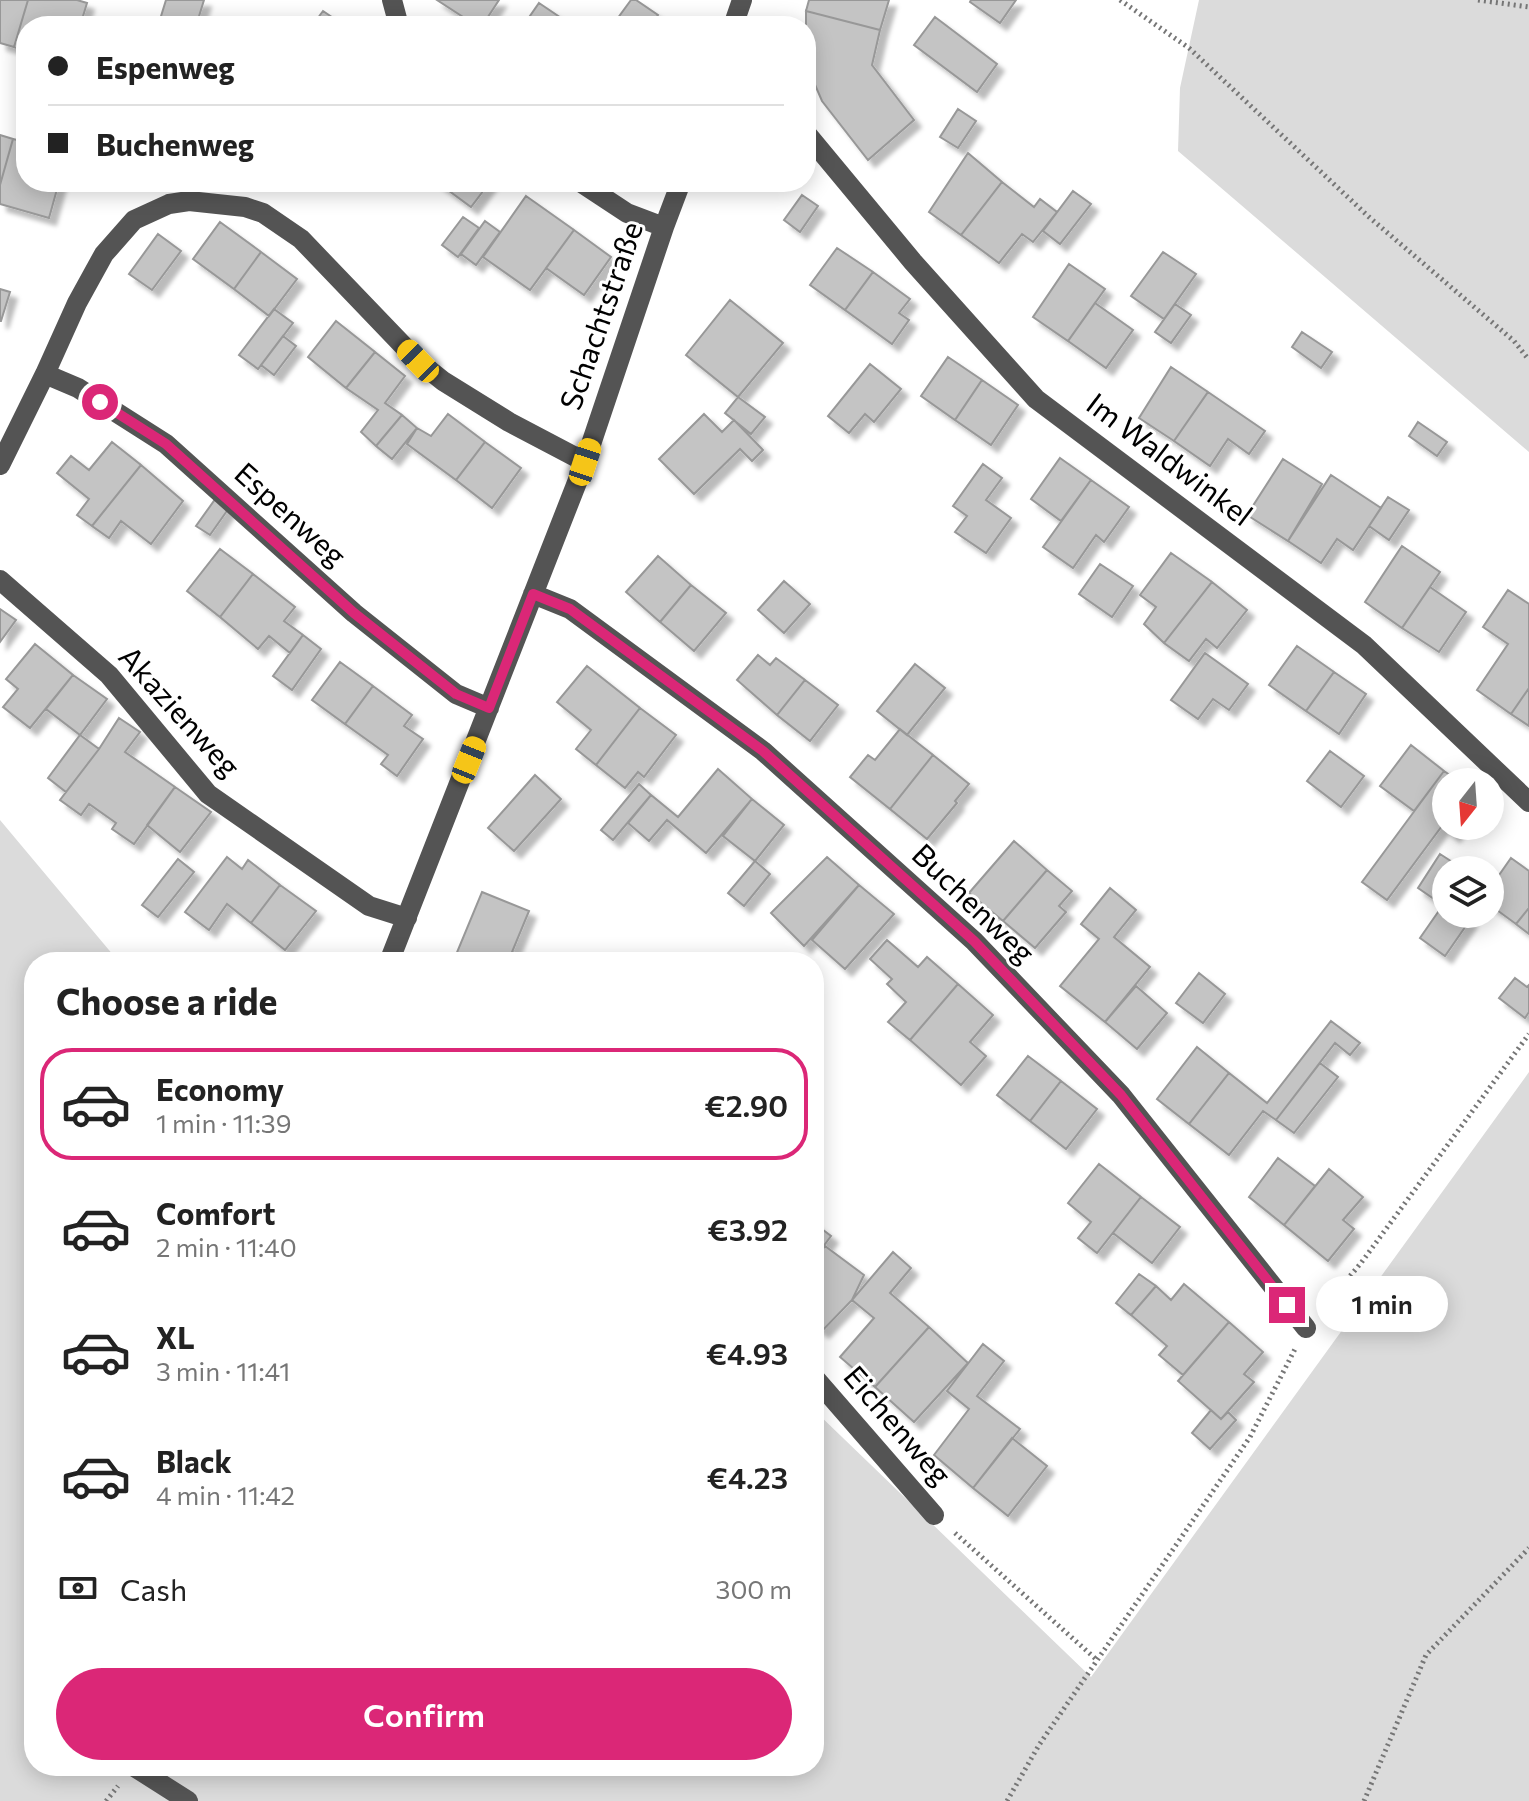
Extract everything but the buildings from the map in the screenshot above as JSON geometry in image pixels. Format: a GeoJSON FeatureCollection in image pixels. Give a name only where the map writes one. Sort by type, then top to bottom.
{"type":"FeatureCollection","features":[{"type":"Feature","properties":{"kind":"street","name":"Im Waldwinkel"},"geometry":{"type":"LineString","coordinates":[[816,145],[913,262],[1036,399],[1364,645],[1529,802]]}},
{"type":"Feature","properties":{"kind":"street"},"geometry":{"type":"LineString","coordinates":[[595,192],[627,213],[664,227]]}},
{"type":"Feature","properties":{"kind":"street","name":"Schachtstraße"},"geometry":{"type":"LineString","coordinates":[[393,952],[585,462],[677,192]]}},
{"type":"Feature","properties":{"kind":"street"},"geometry":{"type":"LineString","coordinates":[[0,465],[77,303],[104,254],[134,220],[169,204],[189,201],[245,207],[263,213],[301,239],[418,361],[443,381],[509,422],[585,462]]}},
{"type":"Feature","properties":{"kind":"street","name":"Espenweg"},"geometry":{"type":"LineString","coordinates":[[45,374],[78,388],[166,444],[354,613],[456,694],[489,708]]}},
{"type":"Feature","properties":{"kind":"street","name":"Akazienweg"},"geometry":{"type":"LineString","coordinates":[[0,580],[109,675],[208,794],[369,906],[407,918]]}},
{"type":"Feature","properties":{"kind":"street","name":"Buchenweg"},"geometry":{"type":"LineString","coordinates":[[533,594],[570,609],[763,751],[974,941],[1121,1095],[1306,1328]]}},
{"type":"Feature","properties":{"kind":"street","name":"Eichenweg"},"geometry":{"type":"LineString","coordinates":[[824,1388],[934,1515]]}},
{"type":"Feature","properties":{"kind":"street"},"geometry":{"type":"LineString","coordinates":[[149,1776],[188,1801]]}},
{"type":"Feature","properties":{"kind":"path"},"geometry":{"type":"LineString","coordinates":[[1120,0],[1189,48],[1369,217],[1514,341],[1529,360]]}},
{"type":"Feature","properties":{"kind":"path"},"geometry":{"type":"LineString","coordinates":[[1478,0],[1529,7]]}},
{"type":"Feature","properties":{"kind":"path"},"geometry":{"type":"LineString","coordinates":[[1007,1801],[1039,1745],[1250,1437],[1306,1328],[1361,1263],[1529,1034]]}},
{"type":"Feature","properties":{"kind":"path"},"geometry":{"type":"LineString","coordinates":[[934,1515],[1097,1660]]}},
{"type":"Feature","properties":{"kind":"path"},"geometry":{"type":"LineString","coordinates":[[1364,1801],[1426,1655],[1529,1548]]}},
{"type":"Feature","properties":{"kind":"shaded area"},"geometry":{"type":"Polygon","coordinates":[[[1199,0],[1529,0],[1529,452],[1178,151],[1180,88],[1199,0]]]}},
{"type":"Feature","properties":{"kind":"shaded area"},"geometry":{"type":"Polygon","coordinates":[[[0,820],[111,952],[24,952],[24,1776],[824,1776],[824,1420],[1091,1677],[1529,1072],[1529,1801],[0,1801],[0,820]]]}},
{"type":"Feature","properties":{"kind":"route"},"geometry":{"type":"LineString","coordinates":[[100,402],[166,444],[354,613],[456,694],[489,708],[533,594],[570,609],[763,751],[974,941],[1121,1095],[1287,1305]]}}]}
